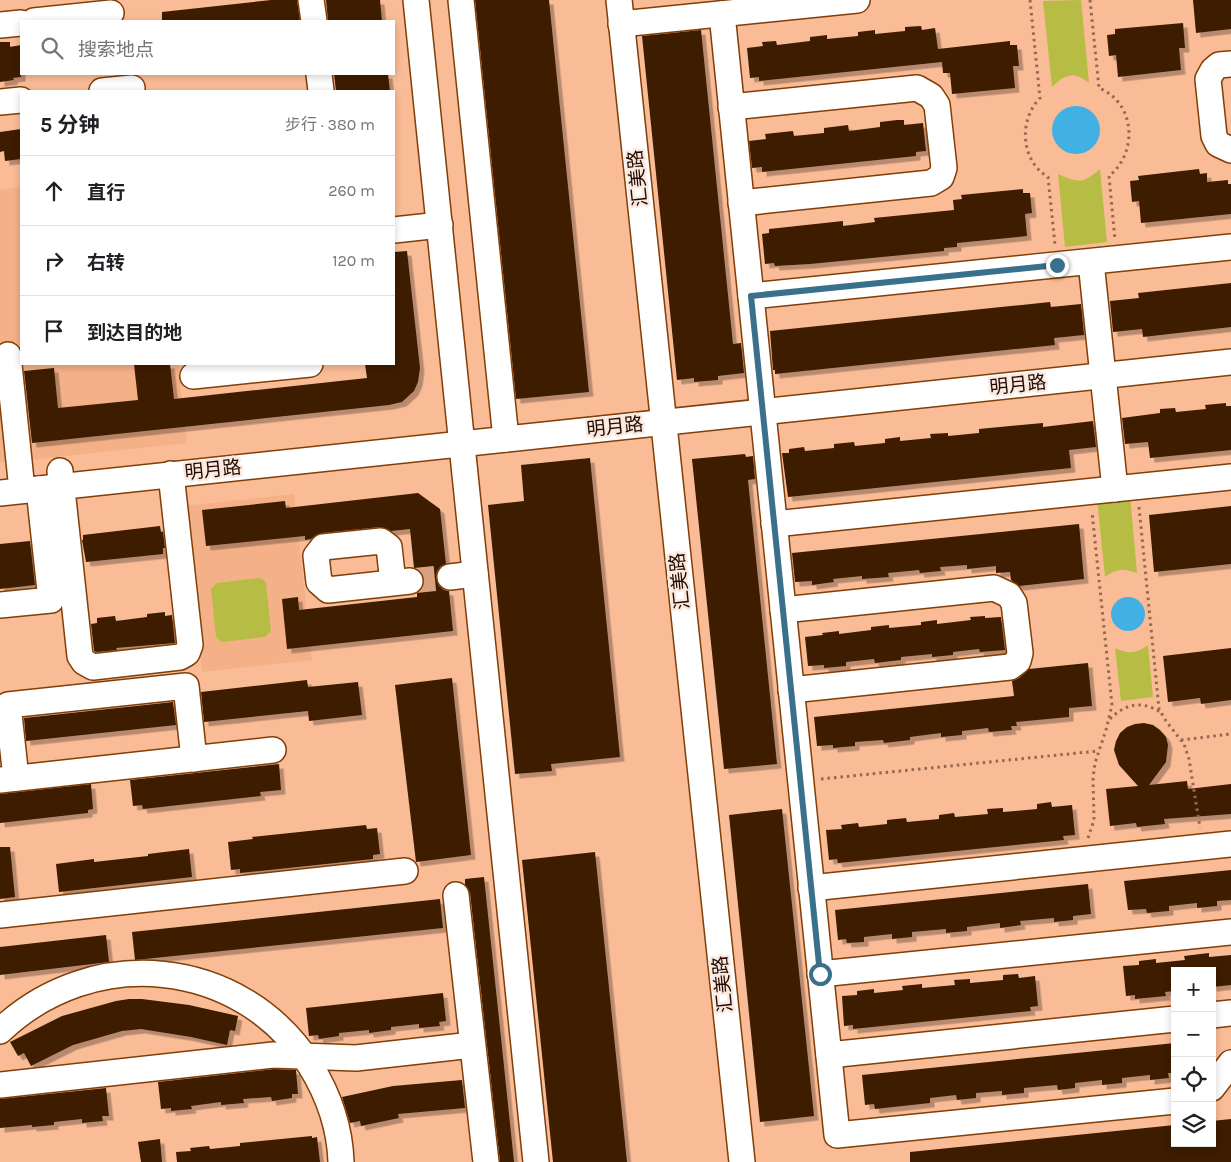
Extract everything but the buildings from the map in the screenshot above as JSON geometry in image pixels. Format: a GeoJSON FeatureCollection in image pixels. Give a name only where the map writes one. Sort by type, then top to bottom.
{"type":"FeatureCollection","features":[{"type":"Feature","properties":{"kind":"street"},"geometry":{"type":"LineString","coordinates":[[311,0],[314,20]]}},
{"type":"Feature","properties":{"kind":"street"},"geometry":{"type":"LineString","coordinates":[[416,0],[536,1162]]}},
{"type":"Feature","properties":{"kind":"street"},"geometry":{"type":"LineString","coordinates":[[461,0],[506,439]]}},
{"type":"Feature","properties":{"kind":"street"},"geometry":{"type":"LineString","coordinates":[[620,12],[722,14],[790,3],[857,0]]}},
{"type":"Feature","properties":{"kind":"street","name":"汇美路"},"geometry":{"type":"LineString","coordinates":[[620,12],[742,1162]]}},
{"type":"Feature","properties":{"kind":"street"},"geometry":{"type":"LineString","coordinates":[[44,20],[111,13]]}},
{"type":"Feature","properties":{"kind":"street"},"geometry":{"type":"LineString","coordinates":[[722,14],[837,1136],[1171,1101]]}},
{"type":"Feature","properties":{"kind":"street"},"geometry":{"type":"LineString","coordinates":[[0,25],[20,23]]}},
{"type":"Feature","properties":{"kind":"street"},"geometry":{"type":"LineString","coordinates":[[1231,64],[1219,65],[1213,70],[1208,79],[1214,136],[1218,144],[1231,150]]}},
{"type":"Feature","properties":{"kind":"street"},"geometry":{"type":"LineString","coordinates":[[320,75],[321,90]]}},
{"type":"Feature","properties":{"kind":"street"},"geometry":{"type":"LineString","coordinates":[[112,90],[132,88]]}},
{"type":"Feature","properties":{"kind":"street"},"geometry":{"type":"LineString","coordinates":[[731,107],[917,88],[931,96],[938,105],[944,168],[942,177],[931,184],[741,203]]}},
{"type":"Feature","properties":{"kind":"street"},"geometry":{"type":"LineString","coordinates":[[0,102],[20,100]]}},
{"type":"Feature","properties":{"kind":"street"},"geometry":{"type":"LineString","coordinates":[[395,230],[440,225]]}},
{"type":"Feature","properties":{"kind":"street"},"geometry":{"type":"LineString","coordinates":[[751,296],[1231,247]]}},
{"type":"Feature","properties":{"kind":"street"},"geometry":{"type":"LineString","coordinates":[[1091,262],[1103,376],[1126,488]]}},
{"type":"Feature","properties":{"kind":"street"},"geometry":{"type":"LineString","coordinates":[[8,355],[37,486],[80,656],[84,662],[93,667],[180,657],[186,653],[190,645],[179,474]]}},
{"type":"Feature","properties":{"kind":"street","name":"明月路"},"geometry":{"type":"LineString","coordinates":[[37,486],[179,474],[1231,362]]}},
{"type":"Feature","properties":{"kind":"street"},"geometry":{"type":"LineString","coordinates":[[193,376],[300,365]]}},
{"type":"Feature","properties":{"kind":"street"},"geometry":{"type":"LineString","coordinates":[[179,474],[206,649]]}},
{"type":"Feature","properties":{"kind":"street"},"geometry":{"type":"LineString","coordinates":[[774,524],[1231,477]]}},
{"type":"Feature","properties":{"kind":"street"},"geometry":{"type":"LineString","coordinates":[[0,605],[51,600],[37,486]]}},
{"type":"Feature","properties":{"kind":"street"},"geometry":{"type":"LineString","coordinates":[[450,577],[475,574]]}},
{"type":"Feature","properties":{"kind":"street"},"geometry":{"type":"LineString","coordinates":[[783,610],[994,588],[1009,595],[1014,603],[1020,653],[1018,661],[1010,667],[791,690]]}},
{"type":"Feature","properties":{"kind":"street"},"geometry":{"type":"LineString","coordinates":[[194,759],[186,686],[8,705],[8,779],[194,759],[273,750]]}},
{"type":"Feature","properties":{"kind":"street"},"geometry":{"type":"LineString","coordinates":[[811,888],[1219,845]]}},
{"type":"Feature","properties":{"kind":"street"},"geometry":{"type":"LineString","coordinates":[[0,915],[405,871]]}},
{"type":"Feature","properties":{"kind":"street"},"geometry":{"type":"LineString","coordinates":[[456,895],[486,1162]]}},
{"type":"Feature","properties":{"kind":"street"},"geometry":{"type":"LineString","coordinates":[[820,974],[1231,932]]}},
{"type":"Feature","properties":{"kind":"street"},"geometry":{"type":"LineString","coordinates":[[0,1031],[38,1002],[72,985],[102,977],[148,973],[194,980],[237,997],[274,1023],[304,1056],[325,1093],[333,1113],[338,1134],[341,1162]]}},
{"type":"Feature","properties":{"kind":"street"},"geometry":{"type":"LineString","coordinates":[[1216,1015],[1231,1013]]}},
{"type":"Feature","properties":{"kind":"street"},"geometry":{"type":"LineString","coordinates":[[828,1055],[1171,1019]]}},
{"type":"Feature","properties":{"kind":"street"},"geometry":{"type":"LineString","coordinates":[[0,1085],[273,1055],[356,1058],[472,1046]]}},
{"type":"Feature","properties":{"kind":"street"},"geometry":{"type":"LineString","coordinates":[[1216,1083],[1231,1063]]}},
{"type":"Feature","properties":{"kind":"path"},"geometry":{"type":"LineString","coordinates":[[1030,0],[1040,98],[1030,111],[1026,123],[1026,146],[1030,157],[1048,178],[1057,265]]}},
{"type":"Feature","properties":{"kind":"path"},"geometry":{"type":"LineString","coordinates":[[1090,0],[1099,88],[1119,103],[1128,120],[1130,132],[1125,155],[1120,165],[1109,176],[1117,259]]}},
{"type":"Feature","properties":{"kind":"path"},"geometry":{"type":"LineString","coordinates":[[1126,488],[1159,709],[1181,740],[1189,759],[1203,839],[1219,845]]}},
{"type":"Feature","properties":{"kind":"path"},"geometry":{"type":"LineString","coordinates":[[1074,860],[1087,842],[1094,820],[1093,778],[1098,751],[1112,705],[1090,491]]}},
{"type":"Feature","properties":{"kind":"path"},"geometry":{"type":"LineString","coordinates":[[1109,719],[1128,705],[1140,704],[1152,707],[1162,713]]}},
{"type":"Feature","properties":{"kind":"path"},"geometry":{"type":"LineString","coordinates":[[1181,740],[1231,734]]}},
{"type":"Feature","properties":{"kind":"path"},"geometry":{"type":"LineString","coordinates":[[800,781],[1098,751]]}},
{"type":"Feature","properties":{"kind":"shaded area"},"geometry":{"type":"Polygon","coordinates":[[[1081,0],[1089,83],[1079,77],[1070,76],[1061,79],[1052,87],[1043,1],[1081,0]]]}},
{"type":"Feature","properties":{"kind":"shaded area"},"geometry":{"type":"Polygon","coordinates":[[[1100,169],[1107,242],[1065,247],[1058,174],[1071,179],[1085,180],[1100,169]]]}},
{"type":"Feature","properties":{"kind":"shaded area"},"geometry":{"type":"Polygon","coordinates":[[[20,187],[20,365],[178,365],[187,443],[0,463],[0,190],[20,187]]]}},
{"type":"Feature","properties":{"kind":"shaded area"},"geometry":{"type":"Polygon","coordinates":[[[294,494],[312,660],[202,672],[184,506],[294,494]]]}},
{"type":"Feature","properties":{"kind":"shaded area"},"geometry":{"type":"Polygon","coordinates":[[[1130,495],[1137,573],[1121,570],[1105,577],[1097,499],[1130,495]]]}},
{"type":"Feature","properties":{"kind":"shaded area"},"geometry":{"type":"Polygon","coordinates":[[[263,579],[266,583],[271,631],[265,637],[223,642],[219,640],[216,637],[211,589],[217,583],[263,579]]]}},
{"type":"Feature","properties":{"kind":"shaded area"},"geometry":{"type":"Polygon","coordinates":[[[1148,645],[1153,697],[1121,701],[1115,648],[1132,652],[1148,645]]]}},
{"type":"Feature","properties":{"kind":"water"},"geometry":{"type":"Polygon","coordinates":[[[1071,106],[1081,106],[1090,110],[1096,116],[1099,121],[1099,139],[1090,150],[1081,154],[1071,154],[1062,150],[1056,144],[1052,135],[1052,125],[1056,116],[1062,110],[1071,106]]]}},
{"type":"Feature","properties":{"kind":"water"},"geometry":{"type":"Polygon","coordinates":[[[1128,597],[1135,598],[1140,602],[1144,607],[1144,621],[1140,626],[1135,630],[1128,631],[1121,630],[1116,626],[1112,621],[1111,614],[1112,607],[1116,602],[1121,598],[1128,597]]]}},
{"type":"Feature","properties":{"kind":"tunnel"},"geometry":{"type":"LineString","coordinates":[[410,581],[450,577]]}},
{"type":"Feature","properties":{"kind":"route"},"geometry":{"type":"LineString","coordinates":[[820,974],[751,296],[1057,265]]}}]}
